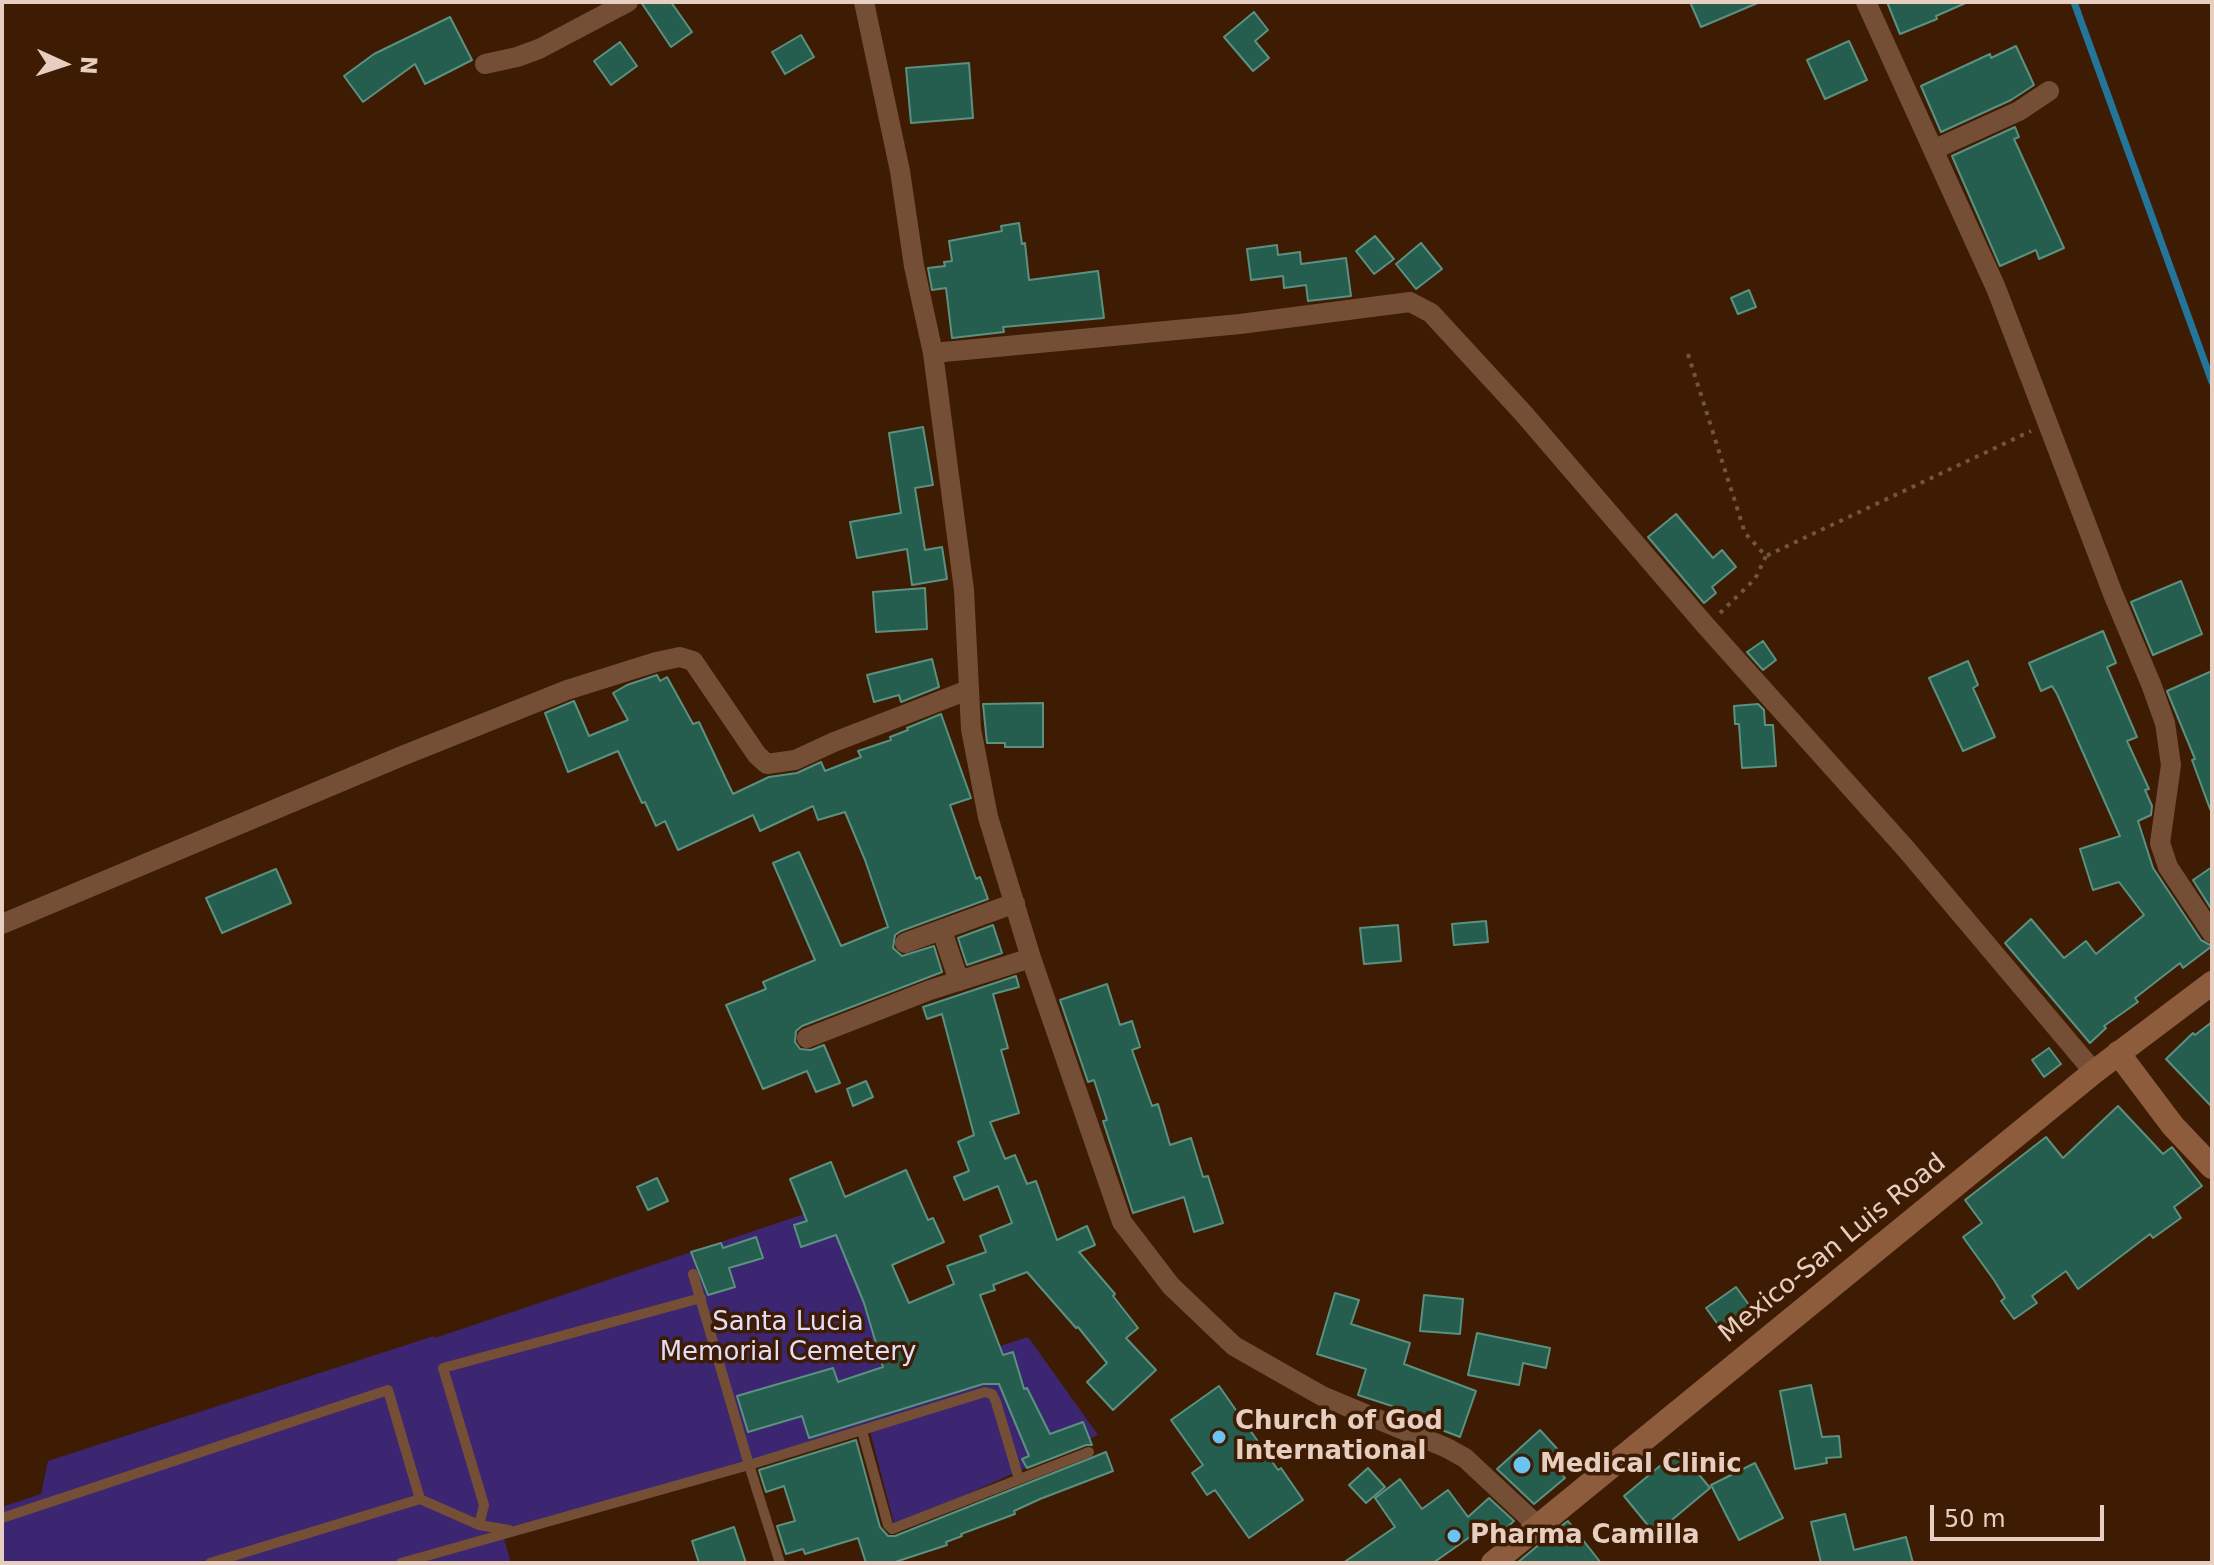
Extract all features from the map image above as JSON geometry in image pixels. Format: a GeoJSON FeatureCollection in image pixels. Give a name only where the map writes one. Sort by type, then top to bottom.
{"type":"FeatureCollection","features":[{"type":"Feature","properties":{"kind":"main road","name":"Mexico-San Luis Road"},"geometry":{"type":"LineString","coordinates":[[1493,1563],[2094,1072],[2212,983]]}},
{"type":"Feature","properties":{"kind":"main road"},"geometry":{"type":"LineString","coordinates":[[2118,1053],[2173,1126],[2212,1167]]}},
{"type":"Feature","properties":{"kind":"street"},"geometry":{"type":"LineString","coordinates":[[485,64],[539,49],[628,2]]}},
{"type":"Feature","properties":{"kind":"street"},"geometry":{"type":"LineString","coordinates":[[864,2],[900,171],[914,266],[933,353],[964,590],[971,729],[988,817],[1031,958],[1122,1222],[1171,1286],[1234,1346],[1322,1396],[1465,1458],[1538,1526]]}},
{"type":"Feature","properties":{"kind":"street"},"geometry":{"type":"LineString","coordinates":[[1866,2],[1996,288],[2165,723],[2171,765],[2160,843],[2168,867],[2212,933]]}},
{"type":"Feature","properties":{"kind":"street"},"geometry":{"type":"LineString","coordinates":[[1935,149],[2019,111],[2049,91]]}},
{"type":"Feature","properties":{"kind":"street"},"geometry":{"type":"LineString","coordinates":[[933,353],[1240,324],[1410,302],[1431,313],[1524,414],[1706,626],[1906,849],[2094,1072]]}},
{"type":"Feature","properties":{"kind":"street"},"geometry":{"type":"LineString","coordinates":[[2,924],[416,750],[567,690],[656,662],[680,657],[693,661],[757,755],[767,764],[795,760],[968,690]]}},
{"type":"Feature","properties":{"kind":"street"},"geometry":{"type":"LineString","coordinates":[[905,943],[1015,903]]}},
{"type":"Feature","properties":{"kind":"street"},"geometry":{"type":"LineString","coordinates":[[942,931],[959,981]]}},
{"type":"Feature","properties":{"kind":"street"},"geometry":{"type":"LineString","coordinates":[[807,1038],[959,981],[1031,958]]}},
{"type":"Feature","properties":{"kind":"lane"},"geometry":{"type":"LineString","coordinates":[[693,1274],[780,1563]]}},
{"type":"Feature","properties":{"kind":"lane"},"geometry":{"type":"LineString","coordinates":[[479,1525],[484,1505],[443,1368],[701,1298]]}},
{"type":"Feature","properties":{"kind":"lane"},"geometry":{"type":"LineString","coordinates":[[2,1518],[388,1390],[420,1499]]}},
{"type":"Feature","properties":{"kind":"lane"},"geometry":{"type":"LineString","coordinates":[[401,1563],[749,1465],[985,1392],[992,1394],[1019,1479]]}},
{"type":"Feature","properties":{"kind":"lane"},"geometry":{"type":"LineString","coordinates":[[862,1431],[888,1525],[892,1529],[1089,1452]]}},
{"type":"Feature","properties":{"kind":"lane"},"geometry":{"type":"LineString","coordinates":[[210,1563],[420,1499],[479,1525],[513,1531]]}},
{"type":"Feature","properties":{"kind":"path"},"geometry":{"type":"LineString","coordinates":[[1688,354],[1745,533],[1766,556]]}},
{"type":"Feature","properties":{"kind":"path"},"geometry":{"type":"LineString","coordinates":[[1706,626],[1755,579],[1766,556],[2047,423]]}},
{"type":"Feature","properties":{"kind":"green space","name":"Santa Lucia Memorial Cemetery"},"geometry":{"type":"Polygon","coordinates":[[[861,1195],[917,1373],[1028,1337],[1098,1435],[895,1527],[870,1431],[504,1539],[511,1563],[2,1563],[2,1507],[41,1494],[48,1461],[435,1338],[861,1195]]]}},
{"type":"Feature","properties":{"kind":"building"},"geometry":{"type":"Polygon","coordinates":[[[641,2],[671,2],[692,32],[671,47],[641,2]]]}},
{"type":"Feature","properties":{"kind":"building"},"geometry":{"type":"Polygon","coordinates":[[[1690,2],[1760,2],[1701,27],[1690,2]]]}},
{"type":"Feature","properties":{"kind":"building"},"geometry":{"type":"Polygon","coordinates":[[[1887,2],[1968,2],[1900,34],[1887,2]]]}},
{"type":"Feature","properties":{"kind":"building"},"geometry":{"type":"Polygon","coordinates":[[[1254,12],[1268,30],[1255,41],[1269,58],[1253,71],[1224,37],[1254,12]]]}},
{"type":"Feature","properties":{"kind":"building"},"geometry":{"type":"Polygon","coordinates":[[[450,17],[472,60],[425,84],[415,64],[363,102],[344,76],[374,54],[450,17]]]}},
{"type":"Feature","properties":{"kind":"building"},"geometry":{"type":"Polygon","coordinates":[[[801,35],[814,57],[785,74],[772,52],[801,35]]]}},
{"type":"Feature","properties":{"kind":"building"},"geometry":{"type":"Polygon","coordinates":[[[1849,41],[1867,80],[1825,99],[1807,60],[1849,41]]]}},
{"type":"Feature","properties":{"kind":"building"},"geometry":{"type":"Polygon","coordinates":[[[620,42],[637,66],[611,85],[594,61],[620,42]]]}},
{"type":"Feature","properties":{"kind":"building"},"geometry":{"type":"Polygon","coordinates":[[[2016,46],[2034,85],[2011,100],[1941,132],[1921,86],[1990,54],[1991,58],[2016,46]]]}},
{"type":"Feature","properties":{"kind":"building"},"geometry":{"type":"Polygon","coordinates":[[[969,63],[973,118],[911,123],[906,68],[969,63]]]}},
{"type":"Feature","properties":{"kind":"building"},"geometry":{"type":"Polygon","coordinates":[[[2015,127],[2019,137],[2014,139],[2064,248],[2039,259],[2036,250],[2000,266],[1952,156],[2015,127]]]}},
{"type":"Feature","properties":{"kind":"building"},"geometry":{"type":"Polygon","coordinates":[[[1019,223],[1022,244],[1025,243],[1029,280],[1098,271],[1104,318],[1003,327],[1004,332],[952,338],[946,288],[932,290],[928,268],[945,266],[944,262],[952,261],[949,241],[1002,231],[1001,226],[1019,223]]]}},
{"type":"Feature","properties":{"kind":"building"},"geometry":{"type":"Polygon","coordinates":[[[1375,236],[1394,259],[1374,274],[1356,251],[1375,236]]]}},
{"type":"Feature","properties":{"kind":"building"},"geometry":{"type":"Polygon","coordinates":[[[1421,243],[1442,269],[1416,289],[1396,264],[1421,243]]]}},
{"type":"Feature","properties":{"kind":"building"},"geometry":{"type":"Polygon","coordinates":[[[1277,245],[1278,255],[1300,252],[1301,264],[1346,258],[1351,296],[1308,301],[1306,285],[1284,288],[1283,276],[1251,280],[1247,249],[1277,245]]]}},
{"type":"Feature","properties":{"kind":"building"},"geometry":{"type":"Polygon","coordinates":[[[1749,290],[1756,307],[1738,314],[1731,298],[1749,290]]]}},
{"type":"Feature","properties":{"kind":"building"},"geometry":{"type":"Polygon","coordinates":[[[923,427],[933,485],[915,488],[925,550],[942,547],[947,579],[912,585],[907,549],[857,558],[850,522],[901,513],[889,433],[923,427]]]}},
{"type":"Feature","properties":{"kind":"building"},"geometry":{"type":"Polygon","coordinates":[[[1676,514],[1713,558],[1722,550],[1736,567],[1712,587],[1716,593],[1704,603],[1648,537],[1676,514]]]}},
{"type":"Feature","properties":{"kind":"building"},"geometry":{"type":"Polygon","coordinates":[[[2181,581],[2202,634],[2153,655],[2131,602],[2181,581]]]}},
{"type":"Feature","properties":{"kind":"building"},"geometry":{"type":"Polygon","coordinates":[[[925,588],[927,629],[876,632],[873,592],[925,588]]]}},
{"type":"Feature","properties":{"kind":"building"},"geometry":{"type":"Polygon","coordinates":[[[2103,631],[2116,663],[2107,667],[2137,737],[2127,741],[2149,789],[2145,790],[2152,806],[2151,815],[2138,821],[2153,868],[2201,940],[2212,946],[2183,968],[2180,963],[2135,998],[2138,1002],[2104,1026],[2106,1028],[2090,1043],[2005,943],[2031,919],[2064,958],[2086,941],[2096,954],[2144,915],[2119,882],[2093,890],[2080,849],[2120,836],[2057,694],[2052,686],[2041,691],[2029,663],[2103,631]]]}},
{"type":"Feature","properties":{"kind":"building"},"geometry":{"type":"Polygon","coordinates":[[[1763,641],[1776,660],[1763,670],[1747,652],[1763,641]]]}},
{"type":"Feature","properties":{"kind":"building"},"geometry":{"type":"Polygon","coordinates":[[[932,659],[939,687],[901,702],[899,695],[874,702],[867,675],[932,659]]]}},
{"type":"Feature","properties":{"kind":"building"},"geometry":{"type":"Polygon","coordinates":[[[1968,661],[1978,685],[1973,688],[1995,737],[1963,751],[1929,678],[1968,661]]]}},
{"type":"Feature","properties":{"kind":"building"},"geometry":{"type":"Polygon","coordinates":[[[2212,671],[2210,809],[2192,760],[2195,759],[2167,691],[2212,671]]]}},
{"type":"Feature","properties":{"kind":"building"},"geometry":{"type":"Polygon","coordinates":[[[657,675],[660,681],[667,677],[693,724],[699,722],[733,794],[769,777],[797,773],[821,762],[825,771],[861,757],[858,751],[891,740],[890,737],[907,728],[941,714],[971,798],[950,805],[976,879],[980,877],[988,899],[895,935],[893,948],[902,956],[934,946],[942,972],[796,1031],[795,1042],[800,1049],[811,1050],[824,1045],[840,1083],[816,1092],[807,1071],[763,1089],[726,1005],[766,989],[763,982],[815,960],[773,863],[799,852],[841,946],[888,927],[845,812],[818,820],[813,806],[760,831],[753,815],[678,850],[665,821],[656,826],[645,802],[642,803],[618,751],[568,772],[545,713],[574,701],[589,736],[628,720],[613,693],[657,675]]]}},
{"type":"Feature","properties":{"kind":"building"},"geometry":{"type":"Polygon","coordinates":[[[1043,703],[1043,747],[1005,747],[1005,743],[987,743],[983,704],[1043,703]]]}},
{"type":"Feature","properties":{"kind":"building"},"geometry":{"type":"Polygon","coordinates":[[[1758,704],[1764,710],[1765,725],[1773,725],[1776,766],[1742,768],[1739,724],[1735,724],[1734,706],[1758,704]]]}},
{"type":"Feature","properties":{"kind":"building"},"geometry":{"type":"Polygon","coordinates":[[[2212,867],[2212,910],[2193,880],[2212,867]]]}},
{"type":"Feature","properties":{"kind":"building"},"geometry":{"type":"Polygon","coordinates":[[[276,869],[291,903],[222,933],[206,898],[276,869]]]}},
{"type":"Feature","properties":{"kind":"building"},"geometry":{"type":"Polygon","coordinates":[[[1486,921],[1488,942],[1454,945],[1452,924],[1486,921]]]}},
{"type":"Feature","properties":{"kind":"building"},"geometry":{"type":"Polygon","coordinates":[[[993,925],[1002,953],[967,965],[958,938],[993,925]]]}},
{"type":"Feature","properties":{"kind":"building"},"geometry":{"type":"Polygon","coordinates":[[[1398,925],[1401,961],[1364,964],[1360,928],[1398,925]]]}},
{"type":"Feature","properties":{"kind":"building"},"geometry":{"type":"Polygon","coordinates":[[[1016,976],[1019,987],[993,994],[1008,1048],[1001,1050],[1019,1113],[990,1122],[1005,1159],[1015,1155],[1027,1184],[1036,1181],[1057,1240],[1087,1226],[1095,1245],[1079,1252],[1115,1294],[1113,1296],[1138,1328],[1126,1338],[1156,1370],[1113,1410],[1087,1382],[1107,1363],[1027,1272],[993,1285],[995,1290],[980,1295],[1003,1355],[1013,1352],[1024,1389],[1027,1388],[1050,1434],[1083,1422],[1092,1445],[1027,1468],[1022,1459],[1029,1456],[999,1384],[983,1384],[809,1438],[802,1416],[748,1432],[737,1396],[833,1368],[838,1382],[883,1367],[864,1303],[836,1235],[801,1247],[794,1225],[807,1221],[790,1179],[831,1162],[845,1197],[906,1170],[928,1220],[933,1218],[944,1242],[892,1265],[909,1303],[954,1284],[947,1266],[986,1252],[980,1236],[1012,1223],[998,1186],[964,1200],[954,1177],[969,1171],[958,1142],[974,1135],[942,1014],[927,1019],[923,1007],[1016,976]]]}},
{"type":"Feature","properties":{"kind":"building"},"geometry":{"type":"Polygon","coordinates":[[[1107,984],[1120,1025],[1132,1021],[1140,1047],[1132,1050],[1152,1106],[1158,1104],[1170,1145],[1191,1138],[1203,1177],[1208,1176],[1223,1223],[1194,1232],[1184,1197],[1133,1213],[1103,1121],[1107,1120],[1094,1080],[1088,1082],[1060,1000],[1107,984]]]}},
{"type":"Feature","properties":{"kind":"building"},"geometry":{"type":"Polygon","coordinates":[[[2212,1022],[2212,1107],[2166,1059],[2193,1033],[2195,1035],[2212,1022]]]}},
{"type":"Feature","properties":{"kind":"building"},"geometry":{"type":"Polygon","coordinates":[[[2049,1048],[2061,1064],[2044,1077],[2032,1060],[2049,1048]]]}},
{"type":"Feature","properties":{"kind":"building"},"geometry":{"type":"Polygon","coordinates":[[[866,1081],[873,1097],[853,1106],[847,1089],[866,1081]]]}},
{"type":"Feature","properties":{"kind":"building"},"geometry":{"type":"Polygon","coordinates":[[[2118,1106],[2163,1154],[2172,1147],[2202,1186],[2174,1207],[2181,1218],[2153,1238],[2150,1234],[2078,1289],[2066,1271],[2032,1296],[2037,1303],[2014,1319],[2001,1301],[2005,1298],[1994,1280],[1963,1237],[1982,1223],[1965,1200],[2046,1137],[2063,1158],[2118,1106]]]}},
{"type":"Feature","properties":{"kind":"building"},"geometry":{"type":"Polygon","coordinates":[[[657,1178],[668,1201],[648,1210],[637,1187],[657,1178]]]}},
{"type":"Feature","properties":{"kind":"building"},"geometry":{"type":"Polygon","coordinates":[[[756,1237],[763,1258],[729,1268],[735,1287],[708,1295],[691,1252],[721,1243],[723,1248],[756,1237]]]}},
{"type":"Feature","properties":{"kind":"building"},"geometry":{"type":"Polygon","coordinates":[[[1736,1287],[1752,1309],[1722,1330],[1706,1308],[1736,1287]]]}},
{"type":"Feature","properties":{"kind":"building"},"geometry":{"type":"Polygon","coordinates":[[[1335,1293],[1359,1300],[1351,1324],[1410,1343],[1404,1364],[1476,1391],[1460,1437],[1390,1410],[1392,1406],[1358,1395],[1366,1369],[1317,1354],[1335,1293]]]}},
{"type":"Feature","properties":{"kind":"building"},"geometry":{"type":"Polygon","coordinates":[[[1424,1295],[1463,1299],[1460,1334],[1420,1331],[1424,1295]]]}},
{"type":"Feature","properties":{"kind":"building"},"geometry":{"type":"Polygon","coordinates":[[[1477,1333],[1550,1348],[1546,1368],[1523,1363],[1519,1385],[1468,1375],[1477,1333]]]}},
{"type":"Feature","properties":{"kind":"building"},"geometry":{"type":"Polygon","coordinates":[[[1811,1385],[1822,1437],[1839,1436],[1841,1457],[1826,1458],[1827,1463],[1795,1469],[1780,1391],[1811,1385]]]}},
{"type":"Feature","properties":{"kind":"building"},"geometry":{"type":"Polygon","coordinates":[[[1219,1386],[1303,1500],[1249,1538],[1215,1490],[1207,1495],[1192,1473],[1203,1465],[1171,1420],[1219,1386]]]}},
{"type":"Feature","properties":{"kind":"building"},"geometry":{"type":"Polygon","coordinates":[[[1540,1430],[1571,1464],[1561,1473],[1565,1478],[1534,1504],[1497,1469],[1540,1430]]]}},
{"type":"Feature","properties":{"kind":"building"},"geometry":{"type":"Polygon","coordinates":[[[856,1440],[880,1527],[888,1536],[895,1536],[1106,1452],[1113,1471],[961,1534],[946,1542],[947,1545],[892,1563],[866,1563],[858,1538],[805,1554],[803,1549],[786,1554],[777,1526],[795,1521],[784,1486],[766,1492],[759,1470],[856,1440]]]}},
{"type":"Feature","properties":{"kind":"building"},"geometry":{"type":"Polygon","coordinates":[[[1679,1450],[1710,1488],[1655,1534],[1624,1496],[1679,1450]]]}},
{"type":"Feature","properties":{"kind":"building"},"geometry":{"type":"Polygon","coordinates":[[[1755,1463],[1783,1518],[1739,1540],[1711,1485],[1755,1463]]]}},
{"type":"Feature","properties":{"kind":"building"},"geometry":{"type":"Polygon","coordinates":[[[1368,1468],[1385,1487],[1366,1503],[1349,1485],[1368,1468]]]}},
{"type":"Feature","properties":{"kind":"building"},"geometry":{"type":"Polygon","coordinates":[[[1400,1479],[1422,1509],[1448,1490],[1468,1517],[1489,1498],[1514,1521],[1494,1539],[1484,1527],[1433,1563],[1343,1563],[1395,1527],[1375,1498],[1400,1479]]]}},
{"type":"Feature","properties":{"kind":"building"},"geometry":{"type":"Polygon","coordinates":[[[1845,1514],[1854,1550],[1906,1537],[1913,1563],[1821,1563],[1811,1522],[1845,1514]]]}},
{"type":"Feature","properties":{"kind":"building"},"geometry":{"type":"Polygon","coordinates":[[[1568,1521],[1601,1563],[1517,1563],[1565,1523],[1568,1521]]]}},
{"type":"Feature","properties":{"kind":"building"},"geometry":{"type":"Polygon","coordinates":[[[734,1527],[746,1563],[699,1563],[692,1541],[734,1527]]]}},
{"type":"Feature","properties":{"kind":"waterway"},"geometry":{"type":"LineString","coordinates":[[2074,2],[2212,382]]}},
{"type":"Feature","properties":{"kind":"place","name":"Church of God International"},"geometry":{"type":"Point","coordinates":[1219,1437]}},
{"type":"Feature","properties":{"kind":"place","name":"Medical Clinic"},"geometry":{"type":"Point","coordinates":[1522,1465]}},
{"type":"Feature","properties":{"kind":"place","name":"Pharma Camilla"},"geometry":{"type":"Point","coordinates":[1454,1536]}}]}
